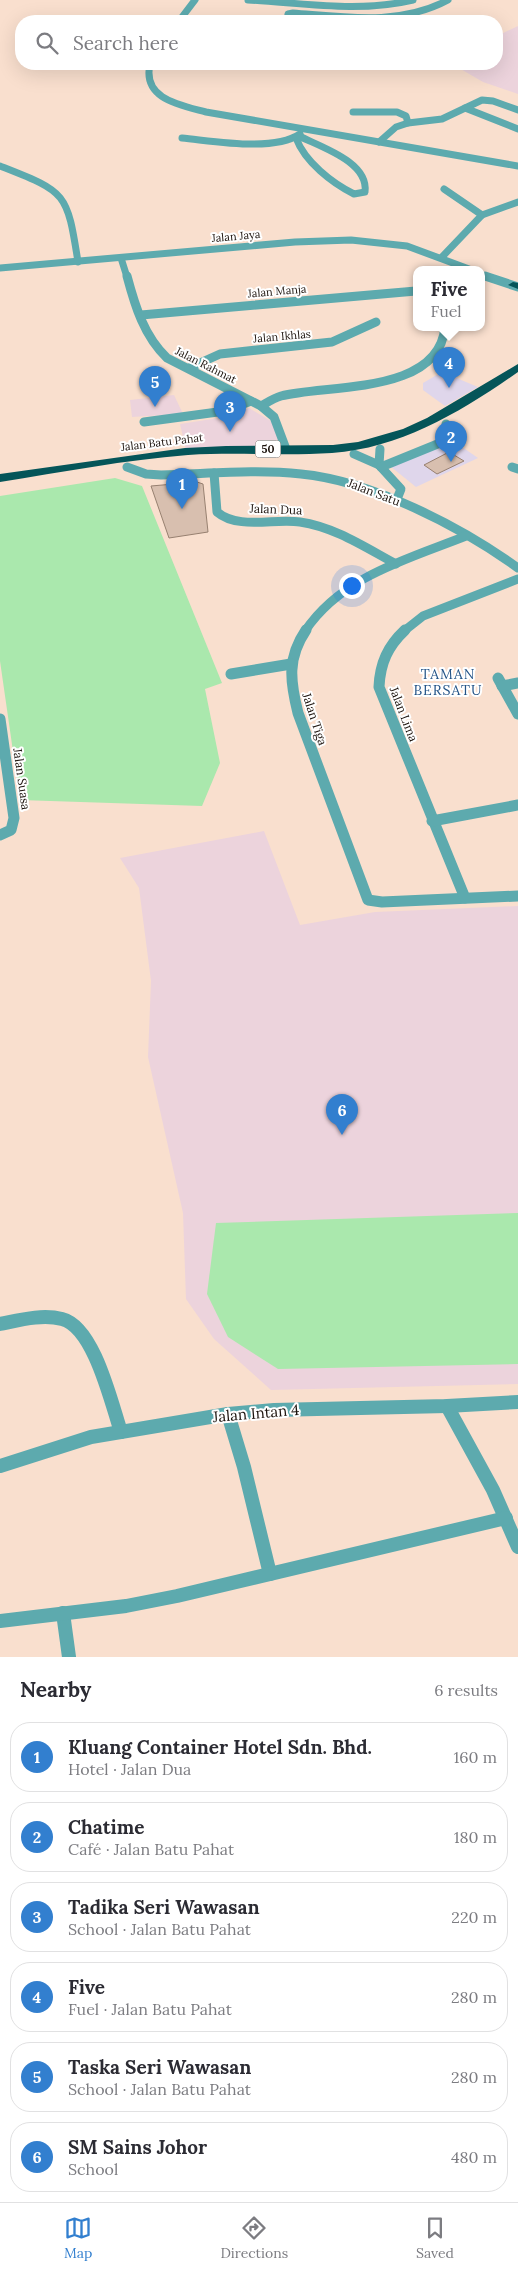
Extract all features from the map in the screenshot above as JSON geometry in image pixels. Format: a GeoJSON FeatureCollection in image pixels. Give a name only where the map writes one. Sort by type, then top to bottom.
{"type":"FeatureCollection","features":[{"type":"Feature","properties":{"kind":"highway","name":"Jalan Batu Pahat"},"geometry":{"type":"LineString","coordinates":[[0,478],[210,450],[334,448],[363,444],[397,435],[448,411],[518,367]]}},
{"type":"Feature","properties":{"kind":"highway","name":"Jalan Batu Pahat"},"geometry":{"type":"LineString","coordinates":[[0,485],[213,457],[298,457],[354,454],[380,448],[446,424],[518,377]]}},
{"type":"Feature","properties":{"kind":"street"},"geometry":{"type":"LineString","coordinates":[[183,15],[194,0]]}},
{"type":"Feature","properties":{"kind":"street"},"geometry":{"type":"LineString","coordinates":[[248,0],[373,6],[413,0]]}},
{"type":"Feature","properties":{"kind":"street"},"geometry":{"type":"LineString","coordinates":[[400,15],[418,13],[442,5],[448,0]]}},
{"type":"Feature","properties":{"kind":"street"},"geometry":{"type":"LineString","coordinates":[[310,3],[324,8],[369,11],[378,15]]}},
{"type":"Feature","properties":{"kind":"street"},"geometry":{"type":"LineString","coordinates":[[288,15],[293,13],[338,15]]}},
{"type":"Feature","properties":{"kind":"street"},"geometry":{"type":"LineString","coordinates":[[149,70],[148,75],[152,89],[166,98],[224,116],[517,164]]}},
{"type":"Feature","properties":{"kind":"street"},"geometry":{"type":"LineString","coordinates":[[379,142],[392,129],[408,123],[442,119],[478,101],[487,100],[518,110]]}},
{"type":"Feature","properties":{"kind":"street"},"geometry":{"type":"LineString","coordinates":[[464,108],[518,129]]}},
{"type":"Feature","properties":{"kind":"street"},"geometry":{"type":"LineString","coordinates":[[353,112],[397,112],[406,116],[408,123]]}},
{"type":"Feature","properties":{"kind":"street"},"geometry":{"type":"LineString","coordinates":[[182,138],[268,142],[298,137],[354,165],[366,184],[364,192],[359,194],[352,193],[337,183],[307,156],[297,144],[298,137],[302,128]]}},
{"type":"Feature","properties":{"kind":"street"},"geometry":{"type":"LineString","coordinates":[[0,166],[41,183],[54,190],[62,198],[66,207],[78,262]]}},
{"type":"Feature","properties":{"kind":"street"},"geometry":{"type":"LineString","coordinates":[[0,176],[10,170]]}},
{"type":"Feature","properties":{"kind":"street"},"geometry":{"type":"LineString","coordinates":[[444,189],[482,215]]}},
{"type":"Feature","properties":{"kind":"street"},"geometry":{"type":"LineString","coordinates":[[442,258],[482,215],[518,202]]}},
{"type":"Feature","properties":{"kind":"street","name":"Jalan Jaya"},"geometry":{"type":"LineString","coordinates":[[0,268],[335,240],[397,244],[462,266]]}},
{"type":"Feature","properties":{"kind":"street","name":"Jalan Rahmat"},"geometry":{"type":"LineString","coordinates":[[121,258],[141,315],[156,348],[167,358],[190,368],[261,406],[274,417],[286,449]]}},
{"type":"Feature","properties":{"kind":"street"},"geometry":{"type":"LineString","coordinates":[[485,276],[516,286]]}},
{"type":"Feature","properties":{"kind":"street","name":"Jalan Manja"},"geometry":{"type":"LineString","coordinates":[[141,315],[413,291]]}},
{"type":"Feature","properties":{"kind":"street","name":"Jalan Ikhlas"},"geometry":{"type":"LineString","coordinates":[[190,368],[220,354],[332,342],[376,322]]}},
{"type":"Feature","properties":{"kind":"street"},"geometry":{"type":"LineString","coordinates":[[261,406],[283,395],[359,387],[405,372],[429,360],[441,350],[446,339],[445,331]]}},
{"type":"Feature","properties":{"kind":"street"},"geometry":{"type":"LineString","coordinates":[[144,422],[225,411],[251,401]]}},
{"type":"Feature","properties":{"kind":"street"},"geometry":{"type":"LineString","coordinates":[[380,466],[440,443],[446,439],[446,424]]}},
{"type":"Feature","properties":{"kind":"street"},"geometry":{"type":"LineString","coordinates":[[380,448],[380,466]]}},
{"type":"Feature","properties":{"kind":"street"},"geometry":{"type":"LineString","coordinates":[[354,454],[380,466],[401,489],[401,494],[397,499]]}},
{"type":"Feature","properties":{"kind":"street","name":"Jalan Satu"},"geometry":{"type":"LineString","coordinates":[[127,467],[154,474],[273,473],[322,476],[341,480],[397,499],[466,536],[518,568]]}},
{"type":"Feature","properties":{"kind":"street","name":"Jalan Dua"},"geometry":{"type":"LineString","coordinates":[[214,473],[217,512],[221,517],[229,520],[277,520],[308,523],[337,533],[396,564]]}},
{"type":"Feature","properties":{"kind":"street","name":"Jalan Tiga"},"geometry":{"type":"LineString","coordinates":[[465,898],[375,902],[365,896],[298,713],[292,688],[291,664],[307,629],[328,603],[367,576],[466,536]]}},
{"type":"Feature","properties":{"kind":"street","name":"Jalan Lima"},"geometry":{"type":"LineString","coordinates":[[465,898],[432,821],[380,687],[380,664],[392,641],[411,624],[424,616],[518,579]]}},
{"type":"Feature","properties":{"kind":"street"},"geometry":{"type":"LineString","coordinates":[[231,674],[291,664]]}},
{"type":"Feature","properties":{"kind":"street"},"geometry":{"type":"LineString","coordinates":[[500,682],[518,683]]}},
{"type":"Feature","properties":{"kind":"street"},"geometry":{"type":"LineString","coordinates":[[500,682],[518,714]]}},
{"type":"Feature","properties":{"kind":"street","name":"Jalan Suasa"},"geometry":{"type":"LineString","coordinates":[[0,719],[3,758],[14,823],[8,833],[0,835]]}},
{"type":"Feature","properties":{"kind":"street"},"geometry":{"type":"LineString","coordinates":[[432,821],[518,805]]}},
{"type":"Feature","properties":{"kind":"street"},"geometry":{"type":"LineString","coordinates":[[465,898],[518,896]]}},
{"type":"Feature","properties":{"kind":"street"},"geometry":{"type":"LineString","coordinates":[[0,1324],[50,1316],[67,1318],[77,1324],[91,1346],[121,1432]]}},
{"type":"Feature","properties":{"kind":"street","name":"Jalan Intan 4"},"geometry":{"type":"LineString","coordinates":[[0,1466],[91,1438],[228,1414],[274,1410],[447,1406],[518,1402]]}},
{"type":"Feature","properties":{"kind":"street"},"geometry":{"type":"LineString","coordinates":[[447,1406],[506,1518],[518,1547]]}},
{"type":"Feature","properties":{"kind":"street"},"geometry":{"type":"LineString","coordinates":[[228,1414],[244,1467],[270,1574]]}},
{"type":"Feature","properties":{"kind":"street"},"geometry":{"type":"LineString","coordinates":[[0,1621],[135,1604],[506,1518]]}},
{"type":"Feature","properties":{"kind":"street"},"geometry":{"type":"LineString","coordinates":[[63,1614],[69,1657]]}},
{"type":"Feature","properties":{"kind":"shaded area"},"geometry":{"type":"Polygon","coordinates":[[[518,26],[518,94],[483,82],[462,70],[503,70],[503,33],[518,26]]]}},
{"type":"Feature","properties":{"kind":"shaded area"},"geometry":{"type":"Polygon","coordinates":[[[442,372],[478,387],[445,406],[423,390],[423,383],[442,372]]]}},
{"type":"Feature","properties":{"kind":"shaded area"},"geometry":{"type":"Polygon","coordinates":[[[174,395],[183,414],[132,417],[130,400],[174,395]]]}},
{"type":"Feature","properties":{"kind":"shaded area"},"geometry":{"type":"Polygon","coordinates":[[[249,408],[276,424],[278,439],[275,445],[186,450],[180,424],[225,417],[249,408]]]}},
{"type":"Feature","properties":{"kind":"shaded area"},"geometry":{"type":"Polygon","coordinates":[[[452,440],[478,458],[416,487],[390,466],[452,440]]]}},
{"type":"Feature","properties":{"kind":"shaded area"},"geometry":{"type":"Polygon","coordinates":[[[264,831],[300,925],[375,912],[518,906],[518,1384],[271,1390],[214,1339],[186,1299],[183,1213],[148,1057],[151,981],[139,888],[120,858],[264,831]]]}},
{"type":"Feature","properties":{"kind":"green space"},"geometry":{"type":"Polygon","coordinates":[[[115,478],[142,486],[222,683],[205,689],[220,763],[202,806],[20,800],[0,661],[0,496],[115,478]]]}},
{"type":"Feature","properties":{"kind":"green space"},"geometry":{"type":"Polygon","coordinates":[[[518,1213],[518,1364],[278,1369],[228,1337],[207,1294],[216,1223],[518,1213]]]}},
{"type":"Feature","properties":{"kind":"building"},"geometry":{"type":"Polygon","coordinates":[[[449,452],[464,461],[437,474],[424,465],[449,452]]]}},
{"type":"Feature","properties":{"kind":"building"},"geometry":{"type":"Polygon","coordinates":[[[197,482],[203,484],[208,532],[169,538],[151,486],[197,482]]]}},
{"type":"Feature","properties":{"kind":"place","name":"Five"},"geometry":{"type":"Point","coordinates":[449,388]}},
{"type":"Feature","properties":{"kind":"place","name":"Taska Seri Wawasan"},"geometry":{"type":"Point","coordinates":[155,407]}},
{"type":"Feature","properties":{"kind":"place","name":"Tadika Seri Wawasan"},"geometry":{"type":"Point","coordinates":[230,432]}},
{"type":"Feature","properties":{"kind":"place","name":"Chatime"},"geometry":{"type":"Point","coordinates":[451,462]}},
{"type":"Feature","properties":{"kind":"place","name":"Kluang Container Hotel Sdn. Bhd."},"geometry":{"type":"Point","coordinates":[182,509]}},
{"type":"Feature","properties":{"kind":"place","name":"SM Sains Johor"},"geometry":{"type":"Point","coordinates":[342,1135]}},
{"type":"Feature","properties":{"kind":"district","name":"TAMAN BERSATU"},"geometry":{"type":"Point","coordinates":[448,682]}}]}
